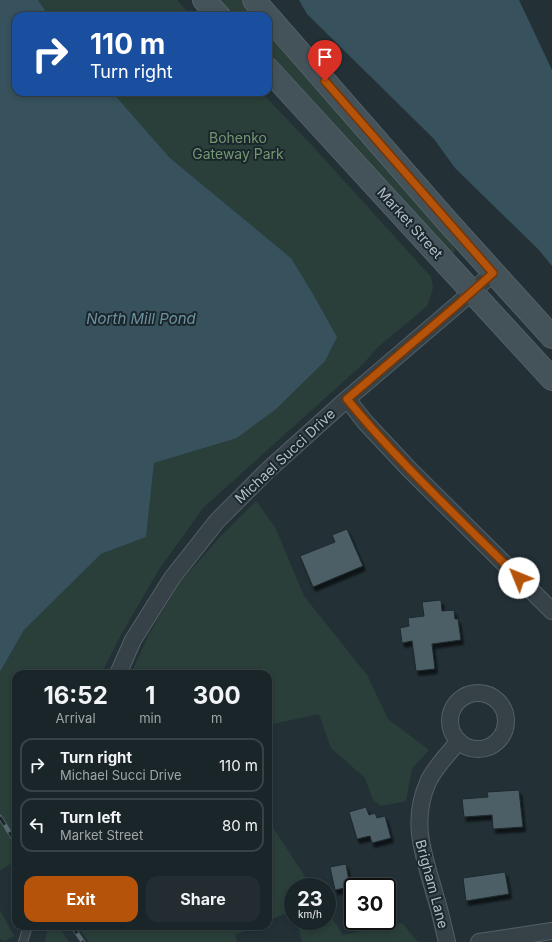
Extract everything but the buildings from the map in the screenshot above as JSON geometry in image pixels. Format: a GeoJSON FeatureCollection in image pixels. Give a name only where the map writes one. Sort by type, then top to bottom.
{"type":"FeatureCollection","features":[{"type":"Feature","properties":{"kind":"main road"},"geometry":{"type":"LineString","coordinates":[[204,0],[215,12]]}},
{"type":"Feature","properties":{"kind":"main road","name":"Market Street"},"geometry":{"type":"LineString","coordinates":[[254,0],[265,12]]}},
{"type":"Feature","properties":{"kind":"main road","name":"Market Street"},"geometry":{"type":"LineString","coordinates":[[272,21],[493,273],[552,337]]}},
{"type":"Feature","properties":{"kind":"main road","name":"Market Street"},"geometry":{"type":"LineString","coordinates":[[272,73],[552,379]]}},
{"type":"Feature","properties":{"kind":"street","name":"Michael Succi Drive"},"geometry":{"type":"LineString","coordinates":[[120,670],[133,640],[172,578],[217,521],[268,470],[347,399],[493,273]]}},
{"type":"Feature","properties":{"kind":"street"},"geometry":{"type":"LineString","coordinates":[[347,399],[409,469],[552,611]]}},
{"type":"Feature","properties":{"kind":"street","name":"Brigham Lane"},"geometry":{"type":"LineString","coordinates":[[447,942],[438,904],[423,853],[419,835],[419,816],[422,798],[428,781],[438,766],[459,741]]}},
{"type":"Feature","properties":{"kind":"street"},"geometry":{"type":"LineString","coordinates":[[479,942],[552,931]]}},
{"type":"Feature","properties":{"kind":"lane"},"geometry":{"type":"LineString","coordinates":[[23,942],[27,930]]}},
{"type":"Feature","properties":{"kind":"green space"},"geometry":{"type":"Polygon","coordinates":[[[38,0],[177,0],[188,12],[46,12],[38,0]]]}},
{"type":"Feature","properties":{"kind":"green space"},"geometry":{"type":"Polygon","coordinates":[[[216,0],[243,0],[254,12],[227,12],[216,0]]]}},
{"type":"Feature","properties":{"kind":"green space"},"geometry":{"type":"Polygon","coordinates":[[[272,34],[447,236],[456,251],[451,254],[272,59],[272,34]]]}},
{"type":"Feature","properties":{"kind":"green space","name":"Bohenko Gateway Park"},"geometry":{"type":"Polygon","coordinates":[[[116,96],[265,96],[307,140],[431,277],[433,288],[427,306],[378,347],[363,364],[203,508],[160,568],[122,633],[103,670],[12,670],[12,863],[0,870],[0,672],[24,630],[101,554],[146,537],[154,463],[237,438],[291,258],[170,158],[116,96]]]}},
{"type":"Feature","properties":{"kind":"green space"},"geometry":{"type":"Polygon","coordinates":[[[256,501],[275,527],[304,596],[367,675],[388,719],[429,750],[412,769],[406,801],[381,806],[373,800],[365,778],[331,748],[319,714],[272,724],[272,670],[133,670],[148,636],[178,585],[220,537],[256,501]]]}},
{"type":"Feature","properties":{"kind":"green space"},"geometry":{"type":"Polygon","coordinates":[[[272,826],[306,878],[284,878],[284,914],[272,919],[272,826]]]}},
{"type":"Feature","properties":{"kind":"green space"},"geometry":{"type":"Polygon","coordinates":[[[0,910],[14,936],[5,941],[0,939],[0,910]]]}},
{"type":"Feature","properties":{"kind":"green space"},"geometry":{"type":"Polygon","coordinates":[[[402,923],[418,942],[302,942],[299,930],[336,930],[336,924],[343,935],[368,930],[396,930],[396,924],[402,923]]]}},
{"type":"Feature","properties":{"kind":"green space"},"geometry":{"type":"Polygon","coordinates":[[[47,930],[61,930],[69,942],[45,942],[47,930]]]}},
{"type":"Feature","properties":{"kind":"green space"},"geometry":{"type":"Polygon","coordinates":[[[80,930],[247,930],[235,935],[237,942],[89,942],[80,930]]]}},
{"type":"Feature","properties":{"kind":"water","name":"North Mill Pond"},"geometry":{"type":"Polygon","coordinates":[[[0,0],[38,0],[46,12],[12,12],[12,96],[116,96],[170,158],[291,258],[337,337],[325,361],[276,409],[237,438],[154,463],[146,537],[101,554],[24,630],[0,672],[0,0]]]}},
{"type":"Feature","properties":{"kind":"water"},"geometry":{"type":"Polygon","coordinates":[[[299,0],[519,0],[552,70],[552,266],[539,250],[455,168],[434,139],[307,14],[299,0]]]}},
{"type":"Feature","properties":{"kind":"railway"},"geometry":{"type":"LineString","coordinates":[[0,817],[12,836]]}},
{"type":"Feature","properties":{"kind":"railway"},"geometry":{"type":"LineString","coordinates":[[75,930],[83,942]]}},
{"type":"Feature","properties":{"kind":"route"},"geometry":{"type":"LineString","coordinates":[[325,81],[493,273],[347,399],[409,469],[519,578]]}}]}
